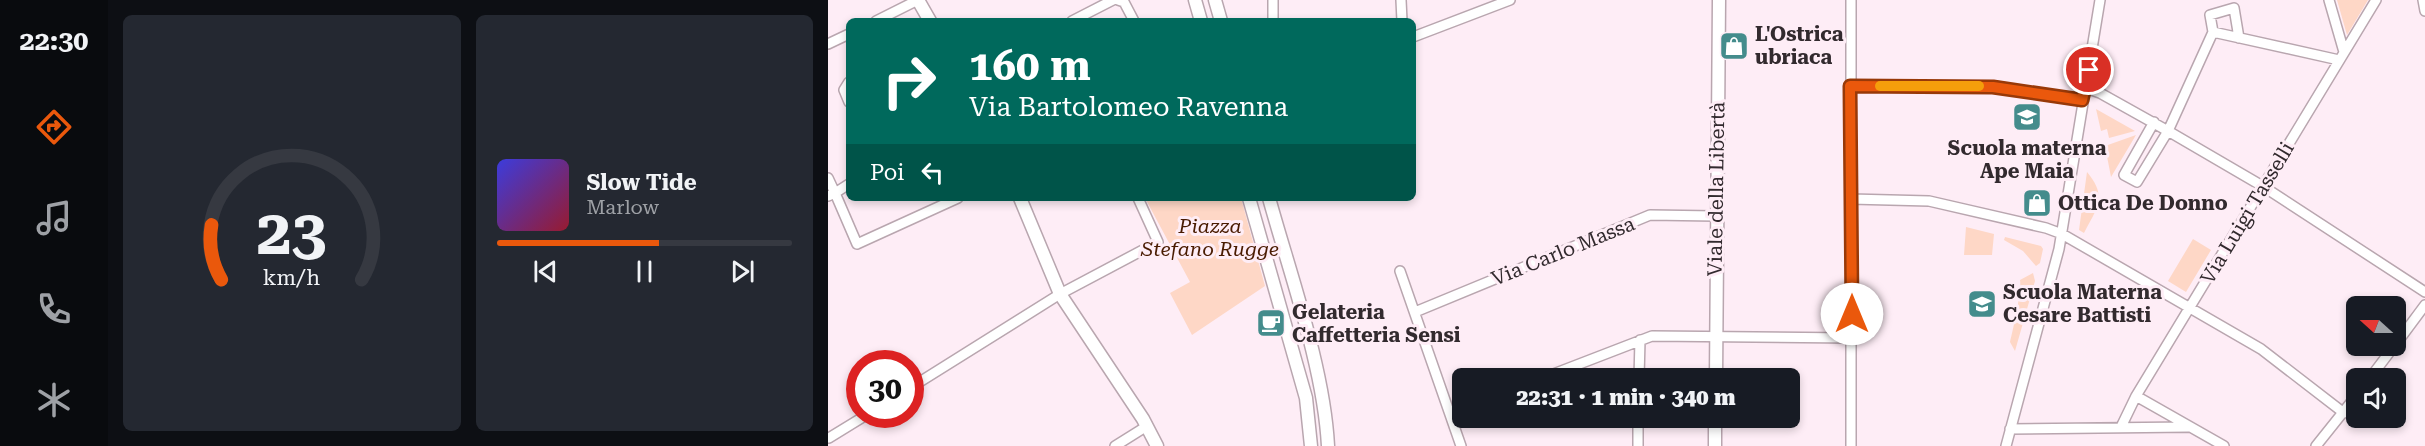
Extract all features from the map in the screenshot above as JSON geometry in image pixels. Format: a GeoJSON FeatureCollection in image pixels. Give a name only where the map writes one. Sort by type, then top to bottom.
{"type":"FeatureCollection","features":[{"type":"Feature","properties":{"kind":"main road"},"geometry":{"type":"LineString","coordinates":[[918,0],[928,18]]}},
{"type":"Feature","properties":{"kind":"main road"},"geometry":{"type":"LineString","coordinates":[[1195,0],[1200,18]]}},
{"type":"Feature","properties":{"kind":"main road"},"geometry":{"type":"LineString","coordinates":[[1215,0],[1220,18]]}},
{"type":"Feature","properties":{"kind":"main road","name":"Viale della Libertà"},"geometry":{"type":"LineString","coordinates":[[1716,368],[1715,216],[1719,0]]}},
{"type":"Feature","properties":{"kind":"main road"},"geometry":{"type":"LineString","coordinates":[[1021,201],[1060,294],[1147,426],[1157,446]]}},
{"type":"Feature","properties":{"kind":"main road"},"geometry":{"type":"LineString","coordinates":[[1250,201],[1306,398],[1311,446]]}},
{"type":"Feature","properties":{"kind":"main road"},"geometry":{"type":"LineString","coordinates":[[1270,201],[1308,340],[1324,410],[1328,446]]}},
{"type":"Feature","properties":{"kind":"main road"},"geometry":{"type":"LineString","coordinates":[[1292,344],[1308,340]]}},
{"type":"Feature","properties":{"kind":"main road"},"geometry":{"type":"LineString","coordinates":[[1715,428],[1715,446]]}},
{"type":"Feature","properties":{"kind":"street"},"geometry":{"type":"LineString","coordinates":[[882,18],[918,0]]}},
{"type":"Feature","properties":{"kind":"street"},"geometry":{"type":"LineString","coordinates":[[1078,18],[1113,0]]}},
{"type":"Feature","properties":{"kind":"street"},"geometry":{"type":"LineString","coordinates":[[1118,0],[1124,2],[1132,18]]}},
{"type":"Feature","properties":{"kind":"street"},"geometry":{"type":"LineString","coordinates":[[1273,0],[1274,18]]}},
{"type":"Feature","properties":{"kind":"street"},"geometry":{"type":"LineString","coordinates":[[1401,0],[1402,18]]}},
{"type":"Feature","properties":{"kind":"street"},"geometry":{"type":"LineString","coordinates":[[1416,37],[1510,0]]}},
{"type":"Feature","properties":{"kind":"street"},"geometry":{"type":"LineString","coordinates":[[1851,0],[1851,446]]}},
{"type":"Feature","properties":{"kind":"street"},"geometry":{"type":"LineString","coordinates":[[2006,446],[2061,234],[2100,0]]}},
{"type":"Feature","properties":{"kind":"street"},"geometry":{"type":"LineString","coordinates":[[2213,32],[2342,56],[2329,0]]}},
{"type":"Feature","properties":{"kind":"street","name":"Via Luigi Tasselli"},"geometry":{"type":"LineString","coordinates":[[2121,427],[2136,396],[2376,0]]}},
{"type":"Feature","properties":{"kind":"street"},"geometry":{"type":"LineString","coordinates":[[2423,0],[2425,11]]}},
{"type":"Feature","properties":{"kind":"street"},"geometry":{"type":"LineString","coordinates":[[2154,122],[2124,175],[2137,182],[2168,131],[2213,32],[2210,15],[2234,8],[2240,38]]}},
{"type":"Feature","properties":{"kind":"street"},"geometry":{"type":"LineString","coordinates":[[828,44],[846,35]]}},
{"type":"Feature","properties":{"kind":"street"},"geometry":{"type":"LineString","coordinates":[[1850,86],[1993,87],[2082,100]]}},
{"type":"Feature","properties":{"kind":"street"},"geometry":{"type":"LineString","coordinates":[[2086,88],[2154,122],[2264,187],[2425,292]]}},
{"type":"Feature","properties":{"kind":"street"},"geometry":{"type":"LineString","coordinates":[[828,178],[831,195],[857,244],[951,201]]}},
{"type":"Feature","properties":{"kind":"street"},"geometry":{"type":"LineString","coordinates":[[831,195],[846,186]]}},
{"type":"Feature","properties":{"kind":"street"},"geometry":{"type":"LineString","coordinates":[[1851,199],[1929,201],[2046,228],[2061,234],[2261,349],[2344,413]]}},
{"type":"Feature","properties":{"kind":"street"},"geometry":{"type":"LineString","coordinates":[[924,379],[1060,294],[1158,242],[1139,201]]}},
{"type":"Feature","properties":{"kind":"street","name":"Via Carlo Massa"},"geometry":{"type":"LineString","coordinates":[[1415,312],[1650,215],[1715,216]]}},
{"type":"Feature","properties":{"kind":"street"},"geometry":{"type":"LineString","coordinates":[[1400,271],[1461,446]]}},
{"type":"Feature","properties":{"kind":"street"},"geometry":{"type":"LineString","coordinates":[[2406,330],[2425,305]]}},
{"type":"Feature","properties":{"kind":"street"},"geometry":{"type":"LineString","coordinates":[[1569,368],[1652,336],[1852,338]]}},
{"type":"Feature","properties":{"kind":"street"},"geometry":{"type":"LineString","coordinates":[[1639,368],[1640,340]]}},
{"type":"Feature","properties":{"kind":"street"},"geometry":{"type":"LineString","coordinates":[[2378,368],[2387,356]]}},
{"type":"Feature","properties":{"kind":"street"},"geometry":{"type":"LineString","coordinates":[[2136,396],[2224,446]]}},
{"type":"Feature","properties":{"kind":"street"},"geometry":{"type":"LineString","coordinates":[[2316,446],[2346,410]]}},
{"type":"Feature","properties":{"kind":"street"},"geometry":{"type":"LineString","coordinates":[[1115,446],[1147,426]]}},
{"type":"Feature","properties":{"kind":"street"},"geometry":{"type":"LineString","coordinates":[[2010,429],[2189,427]]}},
{"type":"Feature","properties":{"kind":"street"},"geometry":{"type":"LineString","coordinates":[[830,440],[848,428]]}},
{"type":"Feature","properties":{"kind":"street"},"geometry":{"type":"LineString","coordinates":[[1638,428],[1638,446]]}},
{"type":"Feature","properties":{"kind":"green space"},"geometry":{"type":"Polygon","coordinates":[[[2337,0],[2368,0],[2347,35],[2337,0]]]}},
{"type":"Feature","properties":{"kind":"green space"},"geometry":{"type":"Polygon","coordinates":[[[2096,109],[2135,131],[2109,138],[2107,129],[2101,131],[2096,109]]]}},
{"type":"Feature","properties":{"kind":"green space"},"geometry":{"type":"Polygon","coordinates":[[[2136,135],[2111,177],[2105,146],[2136,135]]]}},
{"type":"Feature","properties":{"kind":"green space"},"geometry":{"type":"Polygon","coordinates":[[[2087,172],[2099,196],[2096,209],[2084,233],[2079,230],[2087,172]]]}},
{"type":"Feature","properties":{"kind":"green space","name":"Piazza Stefano Rugge"},"geometry":{"type":"Polygon","coordinates":[[[1147,201],[1242,201],[1265,286],[1192,335],[1170,293],[1190,282],[1147,201]]]}},
{"type":"Feature","properties":{"kind":"green space"},"geometry":{"type":"Polygon","coordinates":[[[1966,227],[1994,234],[1992,255],[1964,255],[1966,227]]]}},
{"type":"Feature","properties":{"kind":"green space"},"geometry":{"type":"Polygon","coordinates":[[[2005,237],[2041,246],[2043,249],[2040,263],[2036,266],[2023,251],[2004,240],[2005,237]]]}},
{"type":"Feature","properties":{"kind":"green space"},"geometry":{"type":"Polygon","coordinates":[[[2193,239],[2211,250],[2186,292],[2168,281],[2193,239]]]}},
{"type":"Feature","properties":{"kind":"green space"},"geometry":{"type":"Polygon","coordinates":[[[2033,273],[2035,281],[2015,351],[2010,342],[2019,301],[2020,280],[2033,273]]]}},
{"type":"Feature","properties":{"kind":"slow traffic"},"geometry":{"type":"LineString","coordinates":[[1880,86],[1979,86]]}},
{"type":"Feature","properties":{"kind":"place","name":"L'Ostrica ubriaca"},"geometry":{"type":"Point","coordinates":[1734,46]}},
{"type":"Feature","properties":{"kind":"place","name":"Scuola materna Ape Maia"},"geometry":{"type":"Point","coordinates":[2027,117]}},
{"type":"Feature","properties":{"kind":"place","name":"Ottica De Donno"},"geometry":{"type":"Point","coordinates":[2037,203]}},
{"type":"Feature","properties":{"kind":"place","name":"Scuola Materna Cesare Battisti"},"geometry":{"type":"Point","coordinates":[1982,304]}},
{"type":"Feature","properties":{"kind":"place","name":"Gelateria Caffetteria Sensi"},"geometry":{"type":"Point","coordinates":[1271,323]}},
{"type":"Feature","properties":{"kind":"route"},"geometry":{"type":"LineString","coordinates":[[1852,314],[1850,86],[1993,87],[2082,100],[2089,70]]}}]}
